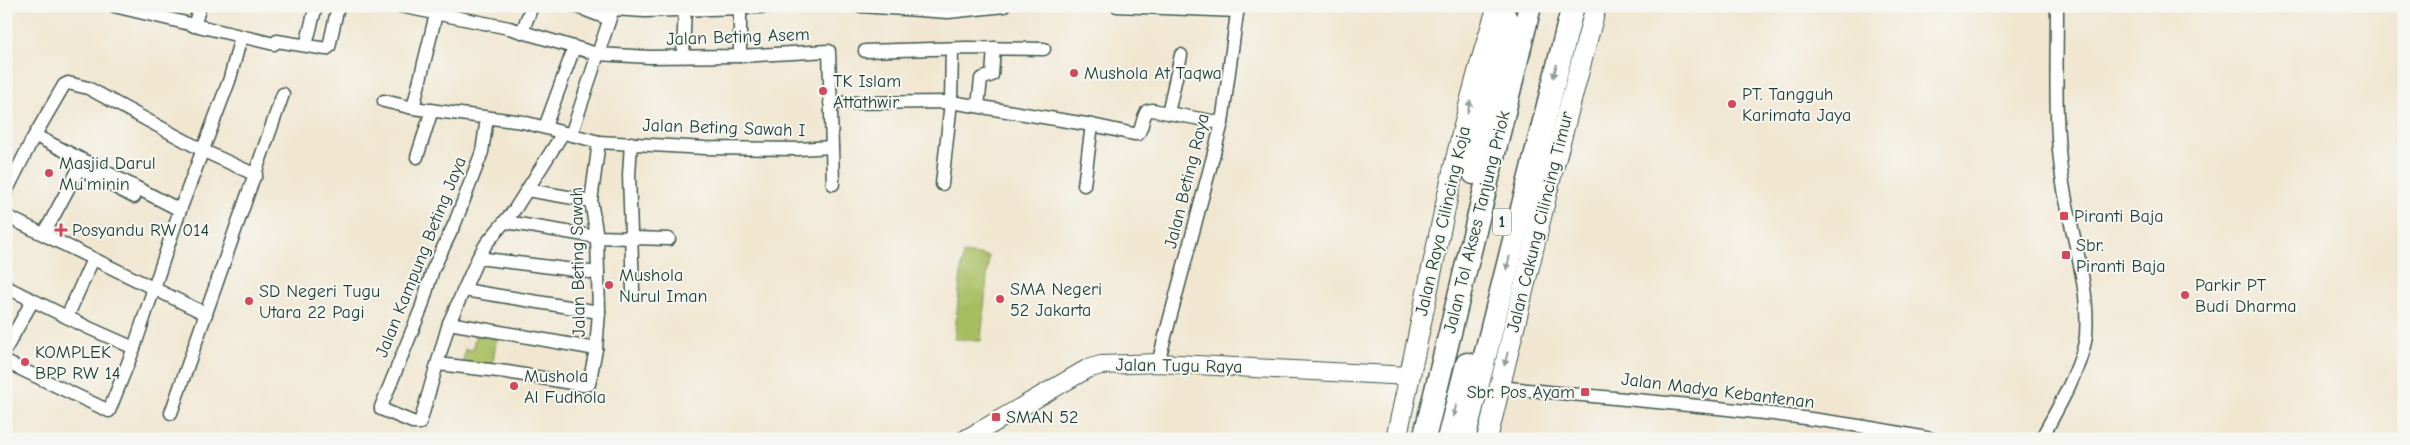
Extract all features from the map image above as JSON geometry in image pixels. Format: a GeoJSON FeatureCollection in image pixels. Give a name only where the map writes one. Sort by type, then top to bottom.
{"type":"FeatureCollection","features":[{"type":"Feature","properties":{"kind":"highway"},"geometry":{"type":"LineString","coordinates":[[1439,378],[1432,353],[1506,30],[1506,19],[1499,6]]}},
{"type":"Feature","properties":{"kind":"highway","name":"Jalan Raya Cilincing Koja"},"geometry":{"type":"LineString","coordinates":[[1396,439],[1426,294],[1475,81],[1499,6]]}},
{"type":"Feature","properties":{"kind":"highway","name":"Jalan Tol Akses Tanjung Priok"},"geometry":{"type":"LineString","coordinates":[[1424,439],[1530,6]]}},
{"type":"Feature","properties":{"kind":"highway","name":"Jalan Tol Akses Tanjung Priok"},"geometry":{"type":"LineString","coordinates":[[1448,439],[1556,6]]}},
{"type":"Feature","properties":{"kind":"highway"},"geometry":{"type":"LineString","coordinates":[[1464,439],[1572,6]]}},
{"type":"Feature","properties":{"kind":"highway","name":"Jalan Cakung Cilincing Timur"},"geometry":{"type":"LineString","coordinates":[[1487,439],[1596,6]]}},
{"type":"Feature","properties":{"kind":"main road","name":"Jalan Tugu Raya"},"geometry":{"type":"LineString","coordinates":[[966,439],[1087,369],[1101,364],[1158,363],[1410,376]]}},
{"type":"Feature","properties":{"kind":"street"},"geometry":{"type":"LineString","coordinates":[[114,6],[274,44],[277,41],[326,49],[329,47],[338,6]]}},
{"type":"Feature","properties":{"kind":"street"},"geometry":{"type":"LineString","coordinates":[[194,26],[200,6]]}},
{"type":"Feature","properties":{"kind":"street"},"geometry":{"type":"LineString","coordinates":[[306,45],[316,6]]}},
{"type":"Feature","properties":{"kind":"street","name":"Jalan Beting Asem"},"geometry":{"type":"LineString","coordinates":[[400,6],[437,10],[597,54],[740,56],[829,51],[830,103]]}},
{"type":"Feature","properties":{"kind":"street"},"geometry":{"type":"LineString","coordinates":[[522,32],[532,6]]}},
{"type":"Feature","properties":{"kind":"street"},"geometry":{"type":"LineString","coordinates":[[575,6],[612,11],[771,6]]}},
{"type":"Feature","properties":{"kind":"street"},"geometry":{"type":"LineString","coordinates":[[861,6],[948,12],[1004,6]]}},
{"type":"Feature","properties":{"kind":"street"},"geometry":{"type":"LineString","coordinates":[[1116,6],[1238,9]]}},
{"type":"Feature","properties":{"kind":"street"},"geometry":{"type":"LineString","coordinates":[[2041,439],[2081,356],[2086,335],[2086,305],[2062,176],[2058,108],[2057,6]]}},
{"type":"Feature","properties":{"kind":"street"},"geometry":{"type":"LineString","coordinates":[[683,56],[685,8]]}},
{"type":"Feature","properties":{"kind":"street"},"geometry":{"type":"LineString","coordinates":[[740,56],[744,8]]}},
{"type":"Feature","properties":{"kind":"street","name":"Jalan Beting Raya"},"geometry":{"type":"LineString","coordinates":[[1158,363],[1222,122],[1238,9]]}},
{"type":"Feature","properties":{"kind":"street"},"geometry":{"type":"LineString","coordinates":[[413,108],[437,10]]}},
{"type":"Feature","properties":{"kind":"street"},"geometry":{"type":"LineString","coordinates":[[438,364],[449,322],[478,258],[486,244],[506,222],[567,134],[612,11]]}},
{"type":"Feature","properties":{"kind":"street"},"geometry":{"type":"LineString","coordinates":[[6,362],[109,412],[134,348],[179,215],[204,151],[229,79],[241,37]]}},
{"type":"Feature","properties":{"kind":"street"},"geometry":{"type":"LineString","coordinates":[[545,127],[574,48]]}},
{"type":"Feature","properties":{"kind":"street"},"geometry":{"type":"LineString","coordinates":[[978,106],[981,79],[992,75],[994,48]]}},
{"type":"Feature","properties":{"kind":"street"},"geometry":{"type":"LineString","coordinates":[[865,51],[994,48],[1044,49]]}},
{"type":"Feature","properties":{"kind":"street"},"geometry":{"type":"LineString","coordinates":[[942,184],[950,102],[952,49]]}},
{"type":"Feature","properties":{"kind":"street"},"geometry":{"type":"LineString","coordinates":[[1168,112],[1181,55]]}},
{"type":"Feature","properties":{"kind":"street"},"geometry":{"type":"LineString","coordinates":[[6,192],[64,85],[71,83],[88,88],[204,151],[256,176]]}},
{"type":"Feature","properties":{"kind":"street"},"geometry":{"type":"LineString","coordinates":[[171,413],[256,176],[283,94]]}},
{"type":"Feature","properties":{"kind":"street","name":"Jalan Beting Sawah I"},"geometry":{"type":"LineString","coordinates":[[384,101],[413,108],[522,122],[599,142],[705,148],[798,149],[832,147],[830,103]]}},
{"type":"Feature","properties":{"kind":"street"},"geometry":{"type":"LineString","coordinates":[[830,103],[950,102],[1138,134],[1147,111],[1168,112],[1222,122]]}},
{"type":"Feature","properties":{"kind":"street"},"geometry":{"type":"LineString","coordinates":[[417,157],[432,110]]}},
{"type":"Feature","properties":{"kind":"street","name":"Jalan Kampung Beting Jaya"},"geometry":{"type":"LineString","coordinates":[[438,364],[420,423],[415,423],[381,408],[420,309],[433,269],[479,160],[487,118]]}},
{"type":"Feature","properties":{"kind":"street"},"geometry":{"type":"LineString","coordinates":[[1084,185],[1092,125]]}},
{"type":"Feature","properties":{"kind":"street"},"geometry":{"type":"LineString","coordinates":[[36,136],[81,164],[179,215]]}},
{"type":"Feature","properties":{"kind":"street","name":"Jalan Beting Sawah"},"geometry":{"type":"LineString","coordinates":[[438,364],[507,372],[583,386],[588,385],[596,349],[599,312],[596,237],[591,201],[599,142]]}},
{"type":"Feature","properties":{"kind":"street"},"geometry":{"type":"LineString","coordinates":[[631,143],[629,175],[633,290]]}},
{"type":"Feature","properties":{"kind":"street"},"geometry":{"type":"LineString","coordinates":[[832,147],[833,184]]}},
{"type":"Feature","properties":{"kind":"street"},"geometry":{"type":"LineString","coordinates":[[44,234],[81,164]]}},
{"type":"Feature","properties":{"kind":"street"},"geometry":{"type":"LineString","coordinates":[[527,190],[591,201]]}},
{"type":"Feature","properties":{"kind":"street"},"geometry":{"type":"LineString","coordinates":[[6,216],[206,314]]}},
{"type":"Feature","properties":{"kind":"street"},"geometry":{"type":"LineString","coordinates":[[506,222],[596,237],[669,239]]}},
{"type":"Feature","properties":{"kind":"street"},"geometry":{"type":"LineString","coordinates":[[478,258],[598,273]]}},
{"type":"Feature","properties":{"kind":"street"},"geometry":{"type":"LineString","coordinates":[[67,317],[93,259]]}},
{"type":"Feature","properties":{"kind":"street"},"geometry":{"type":"LineString","coordinates":[[6,287],[134,348]]}},
{"type":"Feature","properties":{"kind":"street"},"geometry":{"type":"LineString","coordinates":[[464,290],[599,312]]}},
{"type":"Feature","properties":{"kind":"street"},"geometry":{"type":"LineString","coordinates":[[6,348],[33,300]]}},
{"type":"Feature","properties":{"kind":"street"},"geometry":{"type":"LineString","coordinates":[[449,322],[596,349]]}},
{"type":"Feature","properties":{"kind":"street","name":"Jalan Madya Kebantenan"},"geometry":{"type":"LineString","coordinates":[[1499,387],[1624,398],[1810,419],[1932,439]]}},
{"type":"Feature","properties":{"kind":"green space"},"geometry":{"type":"Polygon","coordinates":[[[963,253],[989,256],[981,341],[954,339],[963,253]]]}},
{"type":"Feature","properties":{"kind":"green space"},"geometry":{"type":"Polygon","coordinates":[[[475,334],[497,337],[492,367],[463,362],[465,349],[473,350],[475,334]]]}},
{"type":"Feature","properties":{"kind":"place","name":"Mushola At Taqwa"},"geometry":{"type":"Point","coordinates":[1074,73]}},
{"type":"Feature","properties":{"kind":"place","name":"TK Islam Attathwir"},"geometry":{"type":"Point","coordinates":[823,91]}},
{"type":"Feature","properties":{"kind":"place","name":"PT. Tangguh Karimata Jaya"},"geometry":{"type":"Point","coordinates":[1732,104]}},
{"type":"Feature","properties":{"kind":"place","name":"Masjid Darul Mu'minin"},"geometry":{"type":"Point","coordinates":[49,173]}},
{"type":"Feature","properties":{"kind":"place","name":"Piranti Baja"},"geometry":{"type":"Point","coordinates":[2064,216]}},
{"type":"Feature","properties":{"kind":"place","name":"Posyandu RW 014"},"geometry":{"type":"Point","coordinates":[61,230]}},
{"type":"Feature","properties":{"kind":"place","name":"Sbr. Piranti Baja"},"geometry":{"type":"Point","coordinates":[2066,255]}},
{"type":"Feature","properties":{"kind":"place","name":"Mushola Nurul Iman"},"geometry":{"type":"Point","coordinates":[609,285]}},
{"type":"Feature","properties":{"kind":"place","name":"Parkir PT Budi Dharma"},"geometry":{"type":"Point","coordinates":[2185,295]}},
{"type":"Feature","properties":{"kind":"place","name":"SMA Negeri 52 Jakarta"},"geometry":{"type":"Point","coordinates":[1000,299]}},
{"type":"Feature","properties":{"kind":"place","name":"SD Negeri Tugu Utara 22 Pagi"},"geometry":{"type":"Point","coordinates":[249,301]}},
{"type":"Feature","properties":{"kind":"place","name":"KOMPLEK BPP RW 14"},"geometry":{"type":"Point","coordinates":[25,362]}},
{"type":"Feature","properties":{"kind":"place","name":"Mushola Al Fudhola"},"geometry":{"type":"Point","coordinates":[514,386]}},
{"type":"Feature","properties":{"kind":"place","name":"Sbr. Pos Ayam"},"geometry":{"type":"Point","coordinates":[1585,392]}},
{"type":"Feature","properties":{"kind":"place","name":"SMAN 52"},"geometry":{"type":"Point","coordinates":[996,417]}}]}
